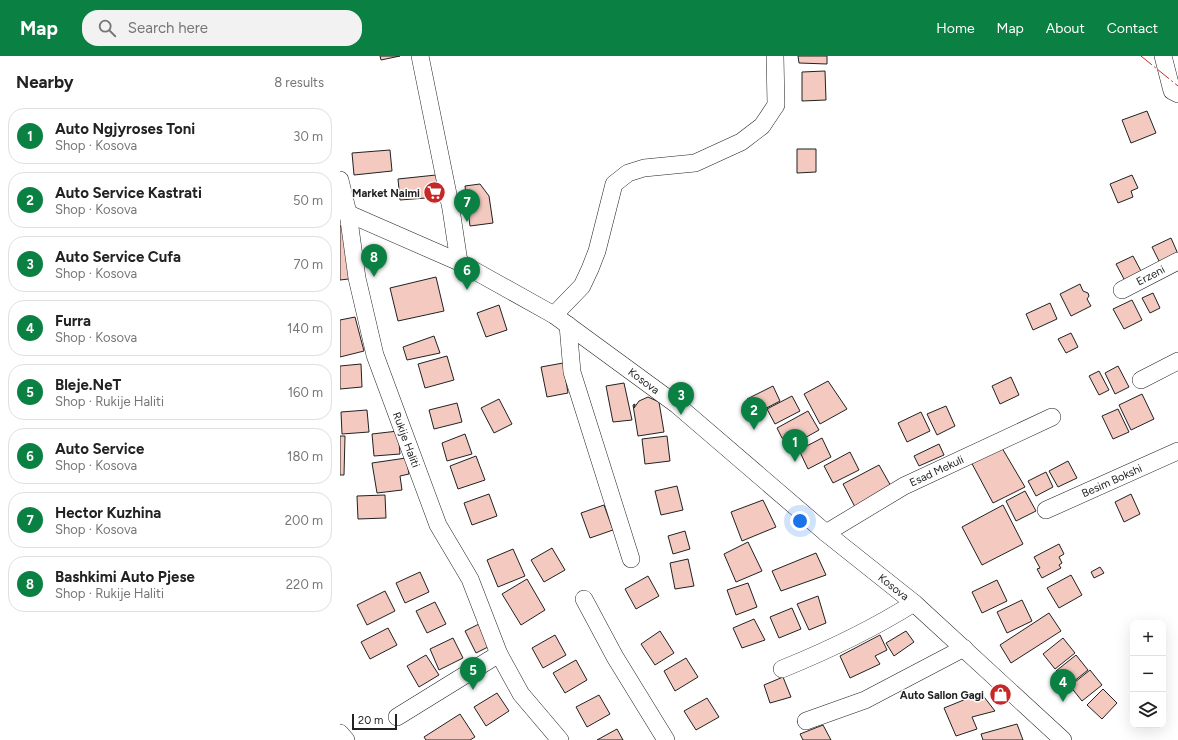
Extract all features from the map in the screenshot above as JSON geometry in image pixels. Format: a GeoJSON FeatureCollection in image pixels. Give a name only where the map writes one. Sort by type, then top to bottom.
{"type":"FeatureCollection","features":[{"type":"Feature","properties":{"kind":"street"},"geometry":{"type":"LineString","coordinates":[[420,56],[451,209],[459,262]]}},
{"type":"Feature","properties":{"kind":"street"},"geometry":{"type":"LineString","coordinates":[[554,315],[582,286],[590,269],[597,251],[614,184],[628,173],[644,168],[695,163],[741,142],[752,134],[762,126],[776,105],[775,56]]}},
{"type":"Feature","properties":{"kind":"street"},"geometry":{"type":"LineString","coordinates":[[1163,56],[1172,91],[1178,94]]}},
{"type":"Feature","properties":{"kind":"street","name":"Rukije Haliti"},"geometry":{"type":"LineString","coordinates":[[340,180],[344,212],[356,278],[375,355],[438,525],[470,579],[500,654],[521,694],[560,740]]}},
{"type":"Feature","properties":{"kind":"street","name":"Kosova"},"geometry":{"type":"LineString","coordinates":[[344,212],[459,262],[554,315],[677,405],[826,533],[914,603],[1063,740]]}},
{"type":"Feature","properties":{"kind":"street","name":"Erzeni"},"geometry":{"type":"LineString","coordinates":[[1122,290],[1178,261]]}},
{"type":"Feature","properties":{"kind":"street"},"geometry":{"type":"LineString","coordinates":[[568,325],[572,372],[632,559]]}},
{"type":"Feature","properties":{"kind":"street"},"geometry":{"type":"LineString","coordinates":[[1141,380],[1178,361]]}},
{"type":"Feature","properties":{"kind":"street","name":"Esad Mekuli"},"geometry":{"type":"LineString","coordinates":[[826,533],[904,486],[1052,417]]}},
{"type":"Feature","properties":{"kind":"street","name":"Besim Bokshi"},"geometry":{"type":"LineString","coordinates":[[1046,510],[1178,451]]}},
{"type":"Feature","properties":{"kind":"street"},"geometry":{"type":"LineString","coordinates":[[584,599],[615,657],[666,740]]}},
{"type":"Feature","properties":{"kind":"street","name":"Kosova"},"geometry":{"type":"LineString","coordinates":[[782,669],[839,646],[882,624],[914,603]]}},
{"type":"Feature","properties":{"kind":"street"},"geometry":{"type":"LineString","coordinates":[[806,721],[865,700],[964,648]]}},
{"type":"Feature","properties":{"kind":"street"},"geometry":{"type":"LineString","coordinates":[[397,717],[500,654]]}},
{"type":"Feature","properties":{"kind":"street"},"geometry":{"type":"LineString","coordinates":[[340,733],[346,740]]}},
{"type":"Feature","properties":{"kind":"building"},"geometry":{"type":"Polygon","coordinates":[[[380,56],[400,56],[381,60],[380,56]]]}},
{"type":"Feature","properties":{"kind":"building"},"geometry":{"type":"Polygon","coordinates":[[[798,56],[827,56],[827,64],[799,63],[798,56]]]}},
{"type":"Feature","properties":{"kind":"building"},"geometry":{"type":"Polygon","coordinates":[[[825,71],[826,100],[802,101],[802,72],[825,71]]]}},
{"type":"Feature","properties":{"kind":"building"},"geometry":{"type":"Polygon","coordinates":[[[1147,111],[1156,133],[1131,143],[1122,120],[1147,111]]]}},
{"type":"Feature","properties":{"kind":"building"},"geometry":{"type":"Polygon","coordinates":[[[797,149],[816,149],[816,172],[797,173],[797,149]]]}},
{"type":"Feature","properties":{"kind":"building"},"geometry":{"type":"Polygon","coordinates":[[[390,150],[392,171],[354,175],[352,153],[390,150]]]}},
{"type":"Feature","properties":{"kind":"building"},"geometry":{"type":"Polygon","coordinates":[[[436,175],[439,197],[400,200],[398,179],[436,175]]]}},
{"type":"Feature","properties":{"kind":"building"},"geometry":{"type":"Polygon","coordinates":[[[1132,175],[1138,188],[1131,191],[1133,197],[1118,203],[1110,184],[1132,175]]]}},
{"type":"Feature","properties":{"kind":"building"},"geometry":{"type":"Polygon","coordinates":[[[480,184],[489,196],[493,223],[470,226],[465,186],[480,184]]]}},
{"type":"Feature","properties":{"kind":"building"},"geometry":{"type":"Polygon","coordinates":[[[350,225],[357,278],[340,280],[340,226],[350,225]]]}},
{"type":"Feature","properties":{"kind":"building"},"geometry":{"type":"Polygon","coordinates":[[[1171,238],[1178,254],[1160,263],[1152,247],[1171,238]]]}},
{"type":"Feature","properties":{"kind":"building"},"geometry":{"type":"Polygon","coordinates":[[[1133,256],[1142,273],[1125,281],[1116,264],[1133,256]]]}},
{"type":"Feature","properties":{"kind":"building"},"geometry":{"type":"Polygon","coordinates":[[[436,277],[444,311],[398,321],[390,288],[436,277]]]}},
{"type":"Feature","properties":{"kind":"building"},"geometry":{"type":"Polygon","coordinates":[[[1080,284],[1083,291],[1088,293],[1089,296],[1087,299],[1091,306],[1071,316],[1060,294],[1080,284]]]}},
{"type":"Feature","properties":{"kind":"building"},"geometry":{"type":"Polygon","coordinates":[[[1153,293],[1160,308],[1150,313],[1142,298],[1153,293]]]}},
{"type":"Feature","properties":{"kind":"building"},"geometry":{"type":"Polygon","coordinates":[[[1132,300],[1142,320],[1124,329],[1113,309],[1132,300]]]}},
{"type":"Feature","properties":{"kind":"building"},"geometry":{"type":"Polygon","coordinates":[[[1050,303],[1057,319],[1033,330],[1026,314],[1050,303]]]}},
{"type":"Feature","properties":{"kind":"building"},"geometry":{"type":"Polygon","coordinates":[[[499,305],[507,330],[486,337],[477,313],[499,305]]]}},
{"type":"Feature","properties":{"kind":"building"},"geometry":{"type":"Polygon","coordinates":[[[355,317],[364,351],[340,357],[340,320],[355,317]]]}},
{"type":"Feature","properties":{"kind":"building"},"geometry":{"type":"Polygon","coordinates":[[[1071,333],[1078,347],[1066,353],[1058,339],[1071,333]]]}},
{"type":"Feature","properties":{"kind":"building"},"geometry":{"type":"Polygon","coordinates":[[[434,336],[440,353],[407,360],[403,347],[434,336]]]}},
{"type":"Feature","properties":{"kind":"building"},"geometry":{"type":"Polygon","coordinates":[[[447,356],[454,380],[425,388],[418,364],[447,356]]]}},
{"type":"Feature","properties":{"kind":"building"},"geometry":{"type":"Polygon","coordinates":[[[563,363],[568,393],[547,397],[541,367],[563,363]]]}},
{"type":"Feature","properties":{"kind":"building"},"geometry":{"type":"Polygon","coordinates":[[[361,364],[362,387],[340,389],[340,366],[361,364]]]}},
{"type":"Feature","properties":{"kind":"building"},"geometry":{"type":"Polygon","coordinates":[[[1118,366],[1129,387],[1115,394],[1105,373],[1118,366]]]}},
{"type":"Feature","properties":{"kind":"building"},"geometry":{"type":"Polygon","coordinates":[[[1099,371],[1109,390],[1099,395],[1089,376],[1099,371]]]}},
{"type":"Feature","properties":{"kind":"building"},"geometry":{"type":"Polygon","coordinates":[[[1011,377],[1019,395],[1000,404],[992,386],[1011,377]]]}},
{"type":"Feature","properties":{"kind":"building"},"geometry":{"type":"Polygon","coordinates":[[[828,381],[847,409],[820,424],[804,394],[828,381]]]}},
{"type":"Feature","properties":{"kind":"building"},"geometry":{"type":"Polygon","coordinates":[[[624,383],[632,420],[613,422],[606,386],[624,383]]]}},
{"type":"Feature","properties":{"kind":"building"},"geometry":{"type":"Polygon","coordinates":[[[773,386],[780,401],[755,414],[747,399],[773,386]]]}},
{"type":"Feature","properties":{"kind":"building"},"geometry":{"type":"Polygon","coordinates":[[[1142,394],[1154,419],[1131,430],[1119,405],[1142,394]]]}},
{"type":"Feature","properties":{"kind":"building"},"geometry":{"type":"Polygon","coordinates":[[[792,396],[800,411],[775,424],[767,409],[792,396]]]}},
{"type":"Feature","properties":{"kind":"building"},"geometry":{"type":"Polygon","coordinates":[[[648,397],[659,402],[664,432],[638,436],[633,405],[635,404],[634,408],[639,401],[648,397]]]}},
{"type":"Feature","properties":{"kind":"building"},"geometry":{"type":"Polygon","coordinates":[[[499,399],[512,424],[494,433],[481,408],[499,399]]]}},
{"type":"Feature","properties":{"kind":"building"},"geometry":{"type":"Polygon","coordinates":[[[457,403],[462,422],[434,429],[429,410],[457,403]]]}},
{"type":"Feature","properties":{"kind":"building"},"geometry":{"type":"Polygon","coordinates":[[[946,406],[955,426],[937,435],[927,414],[946,406]]]}},
{"type":"Feature","properties":{"kind":"building"},"geometry":{"type":"Polygon","coordinates":[[[1118,409],[1129,432],[1113,439],[1102,416],[1118,409]]]}},
{"type":"Feature","properties":{"kind":"building"},"geometry":{"type":"Polygon","coordinates":[[[367,410],[369,432],[342,434],[341,412],[367,410]]]}},
{"type":"Feature","properties":{"kind":"building"},"geometry":{"type":"Polygon","coordinates":[[[808,411],[819,430],[794,444],[782,438],[777,428],[808,411]]]}},
{"type":"Feature","properties":{"kind":"building"},"geometry":{"type":"Polygon","coordinates":[[[921,412],[930,431],[907,442],[898,423],[921,412]]]}},
{"type":"Feature","properties":{"kind":"building"},"geometry":{"type":"Polygon","coordinates":[[[398,431],[400,454],[374,456],[372,434],[398,431]]]}},
{"type":"Feature","properties":{"kind":"building"},"geometry":{"type":"Polygon","coordinates":[[[465,434],[472,454],[447,461],[442,443],[465,434]]]}},
{"type":"Feature","properties":{"kind":"building"},"geometry":{"type":"Polygon","coordinates":[[[340,436],[345,436],[344,475],[340,475],[340,436]]]}},
{"type":"Feature","properties":{"kind":"building"},"geometry":{"type":"Polygon","coordinates":[[[667,436],[670,461],[645,464],[642,439],[667,436]]]}},
{"type":"Feature","properties":{"kind":"building"},"geometry":{"type":"Polygon","coordinates":[[[822,438],[831,457],[808,469],[799,450],[822,438]]]}},
{"type":"Feature","properties":{"kind":"building"},"geometry":{"type":"Polygon","coordinates":[[[939,444],[944,455],[919,466],[914,456],[939,444]]]}},
{"type":"Feature","properties":{"kind":"building"},"geometry":{"type":"Polygon","coordinates":[[[1002,448],[1025,487],[993,503],[970,460],[1002,448]]]}},
{"type":"Feature","properties":{"kind":"building"},"geometry":{"type":"Polygon","coordinates":[[[850,452],[859,470],[833,483],[824,466],[850,452]]]}},
{"type":"Feature","properties":{"kind":"building"},"geometry":{"type":"Polygon","coordinates":[[[476,456],[485,480],[458,489],[450,466],[476,456]]]}},
{"type":"Feature","properties":{"kind":"building"},"geometry":{"type":"Polygon","coordinates":[[[406,458],[409,474],[400,476],[402,490],[377,493],[372,463],[406,458]]]}},
{"type":"Feature","properties":{"kind":"building"},"geometry":{"type":"Polygon","coordinates":[[[1068,461],[1077,478],[1058,487],[1049,471],[1068,461]]]}},
{"type":"Feature","properties":{"kind":"building"},"geometry":{"type":"Polygon","coordinates":[[[879,465],[892,488],[855,507],[843,484],[879,465]]]}},
{"type":"Feature","properties":{"kind":"building"},"geometry":{"type":"Polygon","coordinates":[[[1046,472],[1053,487],[1036,496],[1028,481],[1046,472]]]}},
{"type":"Feature","properties":{"kind":"building"},"geometry":{"type":"Polygon","coordinates":[[[677,486],[683,510],[661,515],[655,491],[677,486]]]}},
{"type":"Feature","properties":{"kind":"building"},"geometry":{"type":"Polygon","coordinates":[[[1025,491],[1036,511],[1016,521],[1006,501],[1025,491]]]}},
{"type":"Feature","properties":{"kind":"building"},"geometry":{"type":"Polygon","coordinates":[[[489,494],[497,516],[472,525],[464,503],[489,494]]]}},
{"type":"Feature","properties":{"kind":"building"},"geometry":{"type":"Polygon","coordinates":[[[1131,494],[1140,514],[1124,522],[1115,502],[1131,494]]]}},
{"type":"Feature","properties":{"kind":"building"},"geometry":{"type":"Polygon","coordinates":[[[385,495],[386,518],[358,519],[357,496],[385,495]]]}},
{"type":"Feature","properties":{"kind":"building"},"geometry":{"type":"Polygon","coordinates":[[[763,500],[776,527],[742,541],[731,512],[763,500]]]}},
{"type":"Feature","properties":{"kind":"building"},"geometry":{"type":"Polygon","coordinates":[[[604,505],[613,530],[590,538],[581,513],[604,505]]]}},
{"type":"Feature","properties":{"kind":"building"},"geometry":{"type":"Polygon","coordinates":[[[1003,505],[1023,544],[982,565],[962,527],[1003,505]]]}},
{"type":"Feature","properties":{"kind":"building"},"geometry":{"type":"Polygon","coordinates":[[[685,531],[690,549],[673,554],[668,536],[685,531]]]}},
{"type":"Feature","properties":{"kind":"building"},"geometry":{"type":"Polygon","coordinates":[[[748,542],[762,571],[736,582],[724,554],[748,542]]]}},
{"type":"Feature","properties":{"kind":"building"},"geometry":{"type":"Polygon","coordinates":[[[1059,544],[1064,554],[1059,557],[1062,563],[1059,565],[1061,568],[1042,578],[1037,569],[1040,568],[1034,557],[1059,544]]]}},
{"type":"Feature","properties":{"kind":"building"},"geometry":{"type":"Polygon","coordinates":[[[552,548],[565,570],[544,582],[531,560],[552,548]]]}},
{"type":"Feature","properties":{"kind":"building"},"geometry":{"type":"Polygon","coordinates":[[[513,549],[525,576],[498,587],[487,560],[513,549]]]}},
{"type":"Feature","properties":{"kind":"building"},"geometry":{"type":"Polygon","coordinates":[[[816,553],[826,575],[781,591],[772,571],[816,553]]]}},
{"type":"Feature","properties":{"kind":"building"},"geometry":{"type":"Polygon","coordinates":[[[688,559],[694,586],[675,589],[670,563],[688,559]]]}},
{"type":"Feature","properties":{"kind":"building"},"geometry":{"type":"Polygon","coordinates":[[[1100,567],[1104,573],[1094,578],[1091,572],[1100,567]]]}},
{"type":"Feature","properties":{"kind":"building"},"geometry":{"type":"Polygon","coordinates":[[[420,572],[429,592],[405,603],[396,583],[420,572]]]}},
{"type":"Feature","properties":{"kind":"building"},"geometry":{"type":"Polygon","coordinates":[[[1071,575],[1082,595],[1059,608],[1047,588],[1071,575]]]}},
{"type":"Feature","properties":{"kind":"building"},"geometry":{"type":"Polygon","coordinates":[[[648,576],[659,596],[636,609],[625,589],[648,576]]]}},
{"type":"Feature","properties":{"kind":"building"},"geometry":{"type":"Polygon","coordinates":[[[527,579],[545,610],[521,625],[502,594],[527,579]]]}},
{"type":"Feature","properties":{"kind":"building"},"geometry":{"type":"Polygon","coordinates":[[[997,580],[1007,601],[982,613],[972,592],[997,580]]]}},
{"type":"Feature","properties":{"kind":"building"},"geometry":{"type":"Polygon","coordinates":[[[748,583],[757,607],[736,615],[727,590],[748,583]]]}},
{"type":"Feature","properties":{"kind":"building"},"geometry":{"type":"Polygon","coordinates":[[[385,591],[395,611],[367,625],[357,605],[385,591]]]}},
{"type":"Feature","properties":{"kind":"building"},"geometry":{"type":"Polygon","coordinates":[[[818,596],[826,623],[809,630],[797,604],[818,596]]]}},
{"type":"Feature","properties":{"kind":"building"},"geometry":{"type":"Polygon","coordinates":[[[1022,600],[1032,621],[1007,633],[997,612],[1022,600]]]}},
{"type":"Feature","properties":{"kind":"building"},"geometry":{"type":"Polygon","coordinates":[[[435,602],[446,624],[427,633],[416,611],[435,602]]]}},
{"type":"Feature","properties":{"kind":"building"},"geometry":{"type":"Polygon","coordinates":[[[792,608],[801,629],[779,638],[770,617],[792,608]]]}},
{"type":"Feature","properties":{"kind":"building"},"geometry":{"type":"Polygon","coordinates":[[[1049,613],[1061,631],[1011,663],[1000,645],[1049,613]]]}},
{"type":"Feature","properties":{"kind":"building"},"geometry":{"type":"Polygon","coordinates":[[[754,619],[765,640],[742,648],[733,628],[754,619]]]}},
{"type":"Feature","properties":{"kind":"building"},"geometry":{"type":"Polygon","coordinates":[[[481,623],[492,645],[476,653],[465,631],[481,623]]]}},
{"type":"Feature","properties":{"kind":"building"},"geometry":{"type":"Polygon","coordinates":[[[388,628],[397,645],[370,659],[361,642],[388,628]]]}},
{"type":"Feature","properties":{"kind":"building"},"geometry":{"type":"Polygon","coordinates":[[[660,631],[674,653],[655,665],[641,644],[660,631]]]}},
{"type":"Feature","properties":{"kind":"building"},"geometry":{"type":"Polygon","coordinates":[[[906,631],[914,642],[894,656],[886,643],[906,631]]]}},
{"type":"Feature","properties":{"kind":"building"},"geometry":{"type":"Polygon","coordinates":[[[555,635],[566,655],[543,668],[532,648],[555,635]]]}},
{"type":"Feature","properties":{"kind":"building"},"geometry":{"type":"Polygon","coordinates":[[[880,635],[887,650],[875,656],[880,664],[850,678],[840,656],[880,635]]]}},
{"type":"Feature","properties":{"kind":"building"},"geometry":{"type":"Polygon","coordinates":[[[453,638],[463,658],[439,670],[430,649],[453,638]]]}},
{"type":"Feature","properties":{"kind":"building"},"geometry":{"type":"Polygon","coordinates":[[[1063,638],[1075,653],[1055,669],[1043,654],[1063,638]]]}},
{"type":"Feature","properties":{"kind":"building"},"geometry":{"type":"Polygon","coordinates":[[[426,655],[439,675],[419,687],[407,666],[426,655]]]}},
{"type":"Feature","properties":{"kind":"building"},"geometry":{"type":"Polygon","coordinates":[[[1076,655],[1088,670],[1068,686],[1056,671],[1076,655]]]}},
{"type":"Feature","properties":{"kind":"building"},"geometry":{"type":"Polygon","coordinates":[[[686,658],[698,677],[675,691],[664,671],[686,658]]]}},
{"type":"Feature","properties":{"kind":"building"},"geometry":{"type":"Polygon","coordinates":[[[576,660],[587,680],[565,693],[553,673],[576,660]]]}},
{"type":"Feature","properties":{"kind":"building"},"geometry":{"type":"Polygon","coordinates":[[[1090,670],[1102,685],[1082,701],[1070,686],[1090,670]]]}},
{"type":"Feature","properties":{"kind":"building"},"geometry":{"type":"Polygon","coordinates":[[[783,677],[791,697],[770,703],[764,685],[783,677]]]}},
{"type":"Feature","properties":{"kind":"building"},"geometry":{"type":"Polygon","coordinates":[[[1103,689],[1117,703],[1102,719],[1087,705],[1103,689]]]}},
{"type":"Feature","properties":{"kind":"building"},"geometry":{"type":"Polygon","coordinates":[[[497,693],[509,711],[486,726],[474,707],[497,693]]]}},
{"type":"Feature","properties":{"kind":"building"},"geometry":{"type":"Polygon","coordinates":[[[981,693],[995,711],[972,717],[977,729],[956,736],[944,708],[981,693]]]}},
{"type":"Feature","properties":{"kind":"building"},"geometry":{"type":"Polygon","coordinates":[[[599,695],[610,714],[587,727],[576,707],[599,695]]]}},
{"type":"Feature","properties":{"kind":"building"},"geometry":{"type":"Polygon","coordinates":[[[707,698],[719,717],[696,730],[684,711],[707,698]]]}},
{"type":"Feature","properties":{"kind":"building"},"geometry":{"type":"Polygon","coordinates":[[[460,714],[475,737],[470,740],[426,740],[424,737],[460,714]]]}},
{"type":"Feature","properties":{"kind":"building"},"geometry":{"type":"Polygon","coordinates":[[[1017,724],[1023,740],[983,740],[981,734],[1017,724]]]}},
{"type":"Feature","properties":{"kind":"building"},"geometry":{"type":"Polygon","coordinates":[[[823,725],[831,740],[803,740],[800,734],[823,725]]]}},
{"type":"Feature","properties":{"kind":"building"},"geometry":{"type":"Polygon","coordinates":[[[617,729],[623,740],[597,740],[617,729]]]}},
{"type":"Feature","properties":{"kind":"power"},"geometry":{"type":"LineString","coordinates":[[1141,56],[1178,86]]}},
{"type":"Feature","properties":{"kind":"place","name":"Market Naimi"},"geometry":{"type":"Point","coordinates":[435,193]}},
{"type":"Feature","properties":{"kind":"place","name":"Hector Kuzhina"},"geometry":{"type":"Point","coordinates":[467,222]}},
{"type":"Feature","properties":{"kind":"place","name":"Bashkimi Auto Pjese"},"geometry":{"type":"Point","coordinates":[374,277]}},
{"type":"Feature","properties":{"kind":"place","name":"Auto Service"},"geometry":{"type":"Point","coordinates":[467,290]}},
{"type":"Feature","properties":{"kind":"place","name":"Auto Service Cufa"},"geometry":{"type":"Point","coordinates":[681,415]}},
{"type":"Feature","properties":{"kind":"place","name":"Auto Service Kastrati"},"geometry":{"type":"Point","coordinates":[754,430]}},
{"type":"Feature","properties":{"kind":"place","name":"Auto Ngjyroses Toni"},"geometry":{"type":"Point","coordinates":[795,462]}},
{"type":"Feature","properties":{"kind":"place","name":"Bleje.NeT"},"geometry":{"type":"Point","coordinates":[473,690]}},
{"type":"Feature","properties":{"kind":"place","name":"Auto Sallon Gagi"},"geometry":{"type":"Point","coordinates":[1000,695]}},
{"type":"Feature","properties":{"kind":"place","name":"Furra"},"geometry":{"type":"Point","coordinates":[1063,702]}}]}
